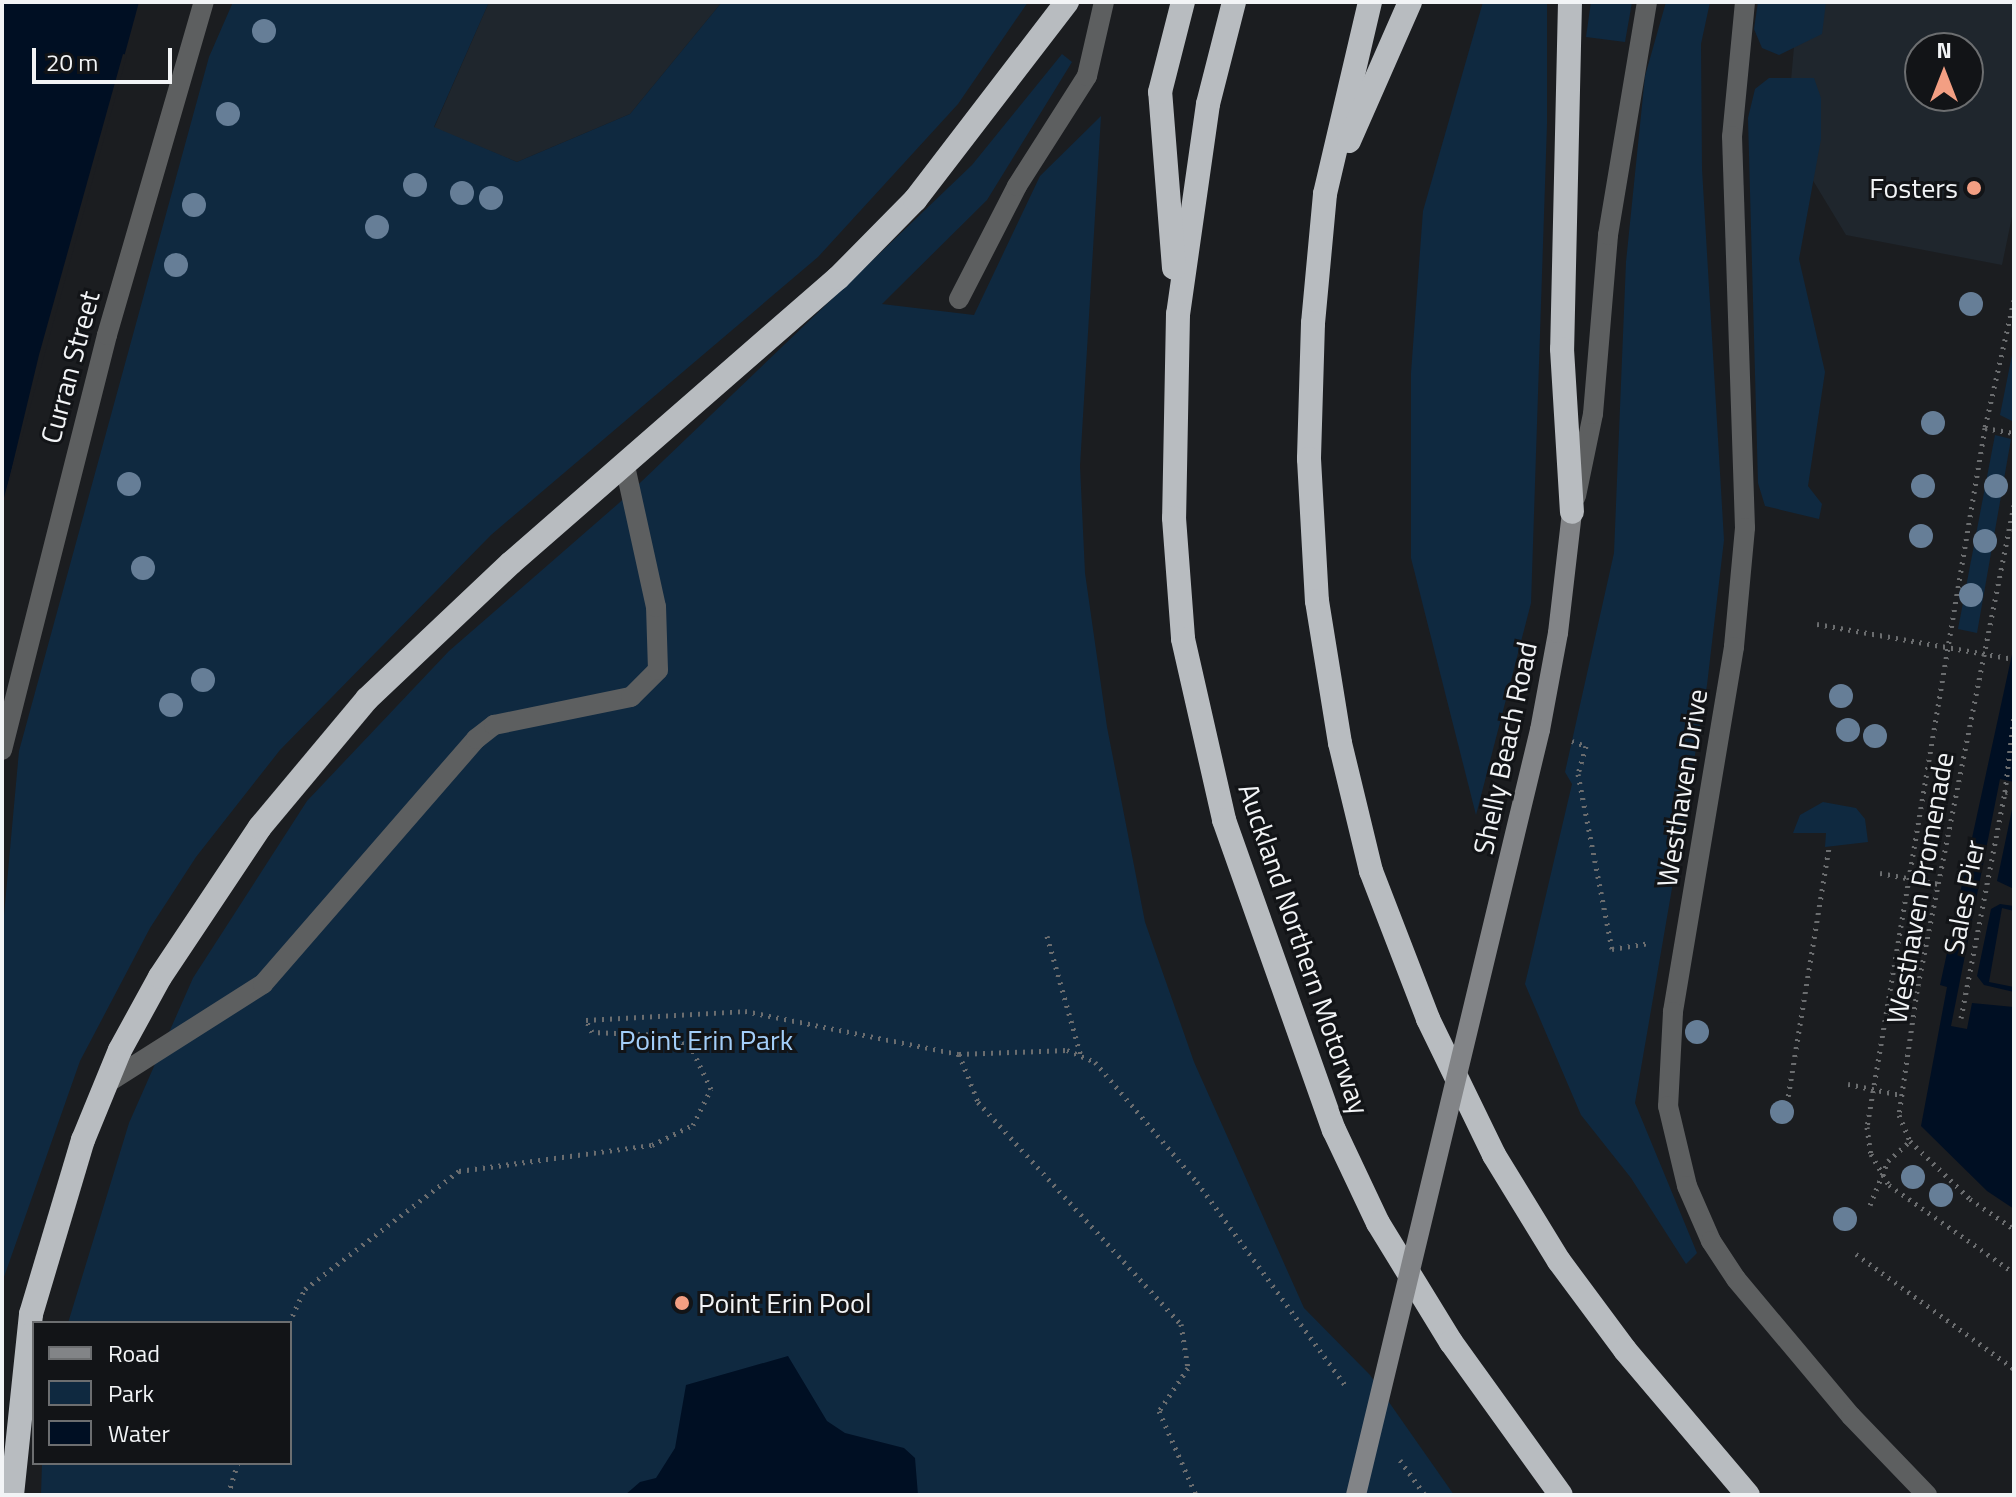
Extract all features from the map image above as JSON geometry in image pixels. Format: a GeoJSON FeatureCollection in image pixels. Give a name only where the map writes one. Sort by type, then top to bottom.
{"type":"FeatureCollection","features":[{"type":"Feature","properties":{"kind":"highway"},"geometry":{"type":"LineString","coordinates":[[12,1495],[31,1314],[83,1140],[107,1083],[160,977],[260,827],[319,751],[511,563],[838,278],[915,200],[1067,2]]}},
{"type":"Feature","properties":{"kind":"highway","name":"Auckland Northern Motorway"},"geometry":{"type":"LineString","coordinates":[[1183,2],[1160,92],[1178,314],[1174,518],[1183,639],[1224,820],[1298,1036],[1378,1223],[1451,1342],[1561,1495]]}},
{"type":"Feature","properties":{"kind":"highway","name":"Auckland Northern Motorway"},"geometry":{"type":"LineString","coordinates":[[1178,314],[1208,104],[1234,2]]}},
{"type":"Feature","properties":{"kind":"highway"},"geometry":{"type":"LineString","coordinates":[[1370,2],[1325,194],[1313,323],[1309,459],[1317,601],[1340,743],[1371,871],[1428,1019],[1494,1155],[1606,1324],[1748,1495]]}},
{"type":"Feature","properties":{"kind":"highway"},"geometry":{"type":"LineString","coordinates":[[1325,194],[1410,2]]}},
{"type":"Feature","properties":{"kind":"highway"},"geometry":{"type":"LineString","coordinates":[[1570,2],[1562,349],[1572,512]]}},
{"type":"Feature","properties":{"kind":"main road","name":"Shelly Beach Road"},"geometry":{"type":"LineString","coordinates":[[1356,1495],[1540,730],[1558,633],[1572,512]]}},
{"type":"Feature","properties":{"kind":"street","name":"Curran Street"},"geometry":{"type":"LineString","coordinates":[[2,750],[181,66],[204,2]]}},
{"type":"Feature","properties":{"kind":"street"},"geometry":{"type":"LineString","coordinates":[[959,299],[1017,186],[1087,76],[1104,2]]}},
{"type":"Feature","properties":{"kind":"street","name":"Shelly Beach Road"},"geometry":{"type":"LineString","coordinates":[[1572,512],[1593,414],[1608,235],[1647,2]]}},
{"type":"Feature","properties":{"kind":"street","name":"Westhaven Drive"},"geometry":{"type":"LineString","coordinates":[[1745,2],[1732,136],[1745,528],[1734,647],[1673,1012],[1668,1106],[1674,1145],[1697,1212],[1754,1302],[1927,1495]]}},
{"type":"Feature","properties":{"kind":"street"},"geometry":{"type":"LineString","coordinates":[[107,1083],[263,984],[476,739],[494,725],[631,697],[658,670],[656,607],[625,466]]}},
{"type":"Feature","properties":{"kind":"path"},"geometry":{"type":"LineString","coordinates":[[2014,300],[1985,428],[1867,1127],[1881,1174],[2014,1273]]}},
{"type":"Feature","properties":{"kind":"path"},"geometry":{"type":"LineString","coordinates":[[1985,428],[2014,433]]}},
{"type":"Feature","properties":{"kind":"path","name":"Westhaven Promenade"},"geometry":{"type":"LineString","coordinates":[[1910,1141],[1900,1126],[1901,1095],[2014,505]]}},
{"type":"Feature","properties":{"kind":"path"},"geometry":{"type":"LineString","coordinates":[[1817,624],[2014,659]]}},
{"type":"Feature","properties":{"kind":"path","name":"Sales Pier"},"geometry":{"type":"LineString","coordinates":[[1961,1018],[2005,792],[2014,715]]}},
{"type":"Feature","properties":{"kind":"path"},"geometry":{"type":"LineString","coordinates":[[1567,739],[1586,746],[1578,774],[1612,949],[1685,939]]}},
{"type":"Feature","properties":{"kind":"path"},"geometry":{"type":"LineString","coordinates":[[2005,792],[2014,790]]}},
{"type":"Feature","properties":{"kind":"path"},"geometry":{"type":"LineString","coordinates":[[1787,1104],[1829,847]]}},
{"type":"Feature","properties":{"kind":"path"},"geometry":{"type":"LineString","coordinates":[[1880,873],[1939,884]]}},
{"type":"Feature","properties":{"kind":"path"},"geometry":{"type":"LineString","coordinates":[[1047,936],[1082,1057]]}},
{"type":"Feature","properties":{"kind":"path"},"geometry":{"type":"LineString","coordinates":[[290,1321],[305,1289],[459,1171],[652,1145],[693,1125],[711,1089],[691,1047],[664,1035],[592,1032],[586,1028],[591,1017],[745,1011],[959,1054],[1067,1050],[1095,1062],[1197,1182],[1352,1395]]}},
{"type":"Feature","properties":{"kind":"path"},"geometry":{"type":"LineString","coordinates":[[959,1054],[978,1102],[1181,1324],[1188,1368],[1159,1411],[1196,1495]]}},
{"type":"Feature","properties":{"kind":"path"},"geometry":{"type":"LineString","coordinates":[[1848,1084],[1901,1095]]}},
{"type":"Feature","properties":{"kind":"path"},"geometry":{"type":"LineString","coordinates":[[1870,1205],[1888,1161],[1910,1141],[1970,1199],[2014,1229]]}},
{"type":"Feature","properties":{"kind":"path"},"geometry":{"type":"LineString","coordinates":[[1856,1254],[2014,1369]]}},
{"type":"Feature","properties":{"kind":"path"},"geometry":{"type":"LineString","coordinates":[[1398,1457],[1425,1495]]}},
{"type":"Feature","properties":{"kind":"path"},"geometry":{"type":"LineString","coordinates":[[228,1495],[237,1465]]}},
{"type":"Feature","properties":{"kind":"shaded area"},"geometry":{"type":"Polygon","coordinates":[[[489,2],[722,2],[630,114],[517,162],[434,128],[489,2]]]}},
{"type":"Feature","properties":{"kind":"shaded area"},"geometry":{"type":"Polygon","coordinates":[[[1798,2],[2014,2],[2014,207],[2002,265],[1846,235],[1786,136],[1798,2]]]}},
{"type":"Feature","properties":{"kind":"green space"},"geometry":{"type":"Polygon","coordinates":[[[233,2],[489,2],[434,127],[517,162],[630,114],[722,2],[1028,2],[958,104],[818,257],[491,535],[280,750],[196,857],[150,928],[80,1061],[4,1277],[2,937],[19,751],[209,57],[233,2]]]}},
{"type":"Feature","properties":{"kind":"green space"},"geometry":{"type":"Polygon","coordinates":[[[1483,2],[1547,2],[1547,124],[1531,603],[1476,815],[1411,558],[1411,373],[1423,211],[1483,2]]]}},
{"type":"Feature","properties":{"kind":"green space"},"geometry":{"type":"Polygon","coordinates":[[[1591,2],[1632,2],[1625,42],[1586,37],[1591,2]]]}},
{"type":"Feature","properties":{"kind":"green space"},"geometry":{"type":"Polygon","coordinates":[[[1666,2],[1710,2],[1701,44],[1702,169],[1724,540],[1707,685],[1635,1103],[1697,1253],[1686,1264],[1631,1178],[1581,1115],[1525,984],[1572,784],[1565,772],[1614,553],[1626,262],[1645,76],[1666,2]]]}},
{"type":"Feature","properties":{"kind":"green space"},"geometry":{"type":"Polygon","coordinates":[[[1758,2],[1826,2],[1822,34],[1779,55],[1762,48],[1754,29],[1758,2]]]}},
{"type":"Feature","properties":{"kind":"green space","name":"Point Erin Park"},"geometry":{"type":"Polygon","coordinates":[[[1062,54],[1072,62],[987,200],[882,304],[974,315],[1040,176],[1101,116],[1080,466],[1085,573],[1107,727],[1145,922],[1194,1062],[1304,1308],[1370,1375],[1454,1495],[41,1495],[42,1465],[292,1465],[292,1321],[69,1321],[129,1123],[193,978],[307,801],[449,651],[619,503],[972,165],[1062,54]]]}},
{"type":"Feature","properties":{"kind":"green space"},"geometry":{"type":"Polygon","coordinates":[[[1769,78],[1814,78],[1821,98],[1821,139],[1799,259],[1825,372],[1808,486],[1822,504],[1819,519],[1765,506],[1758,483],[1748,118],[1755,89],[1769,78]]]}},
{"type":"Feature","properties":{"kind":"green space"},"geometry":{"type":"Polygon","coordinates":[[[2014,345],[2014,422],[2000,415],[2014,345]]]}},
{"type":"Feature","properties":{"kind":"green space"},"geometry":{"type":"Polygon","coordinates":[[[1995,435],[2011,439],[1977,633],[1958,629],[1995,435]]]}},
{"type":"Feature","properties":{"kind":"green space"},"geometry":{"type":"Polygon","coordinates":[[[1823,802],[1856,808],[1865,819],[1868,842],[1825,847],[1826,833],[1793,833],[1800,815],[1823,802]]]}},
{"type":"Feature","properties":{"kind":"water"},"geometry":{"type":"Polygon","coordinates":[[[2,2],[139,2],[2,505],[2,2]]]}},
{"type":"Feature","properties":{"kind":"water"},"geometry":{"type":"Polygon","coordinates":[[[2014,645],[2014,1209],[1987,1191],[1921,1126],[1947,987],[1940,985],[2014,645]]]}},
{"type":"Feature","properties":{"kind":"water"},"geometry":{"type":"Polygon","coordinates":[[[788,1356],[827,1421],[845,1433],[904,1448],[915,1458],[918,1495],[625,1495],[640,1482],[656,1478],[675,1448],[686,1385],[788,1356]]]}},
{"type":"Feature","properties":{"kind":"pier"},"geometry":{"type":"Polygon","coordinates":[[[123,54],[127,55],[2,509],[39,355],[123,54]]]}},
{"type":"Feature","properties":{"kind":"pier"},"geometry":{"type":"Polygon","coordinates":[[[2000,779],[2014,782],[2014,800],[1997,881],[2014,889],[2014,906],[2000,904],[1991,909],[1977,976],[1984,985],[2014,992],[2014,1007],[1972,1003],[1967,1029],[1951,1026],[2000,779]]]}},
{"type":"Feature","properties":{"kind":"pier"},"geometry":{"type":"Polygon","coordinates":[[[2002,908],[2014,911],[2014,987],[1989,982],[2002,908]]]}},
{"type":"Feature","properties":{"kind":"place","name":"Fosters"},"geometry":{"type":"Point","coordinates":[1974,188]}},
{"type":"Feature","properties":{"kind":"place","name":"Point Erin Pool"},"geometry":{"type":"Point","coordinates":[682,1303]}}]}
